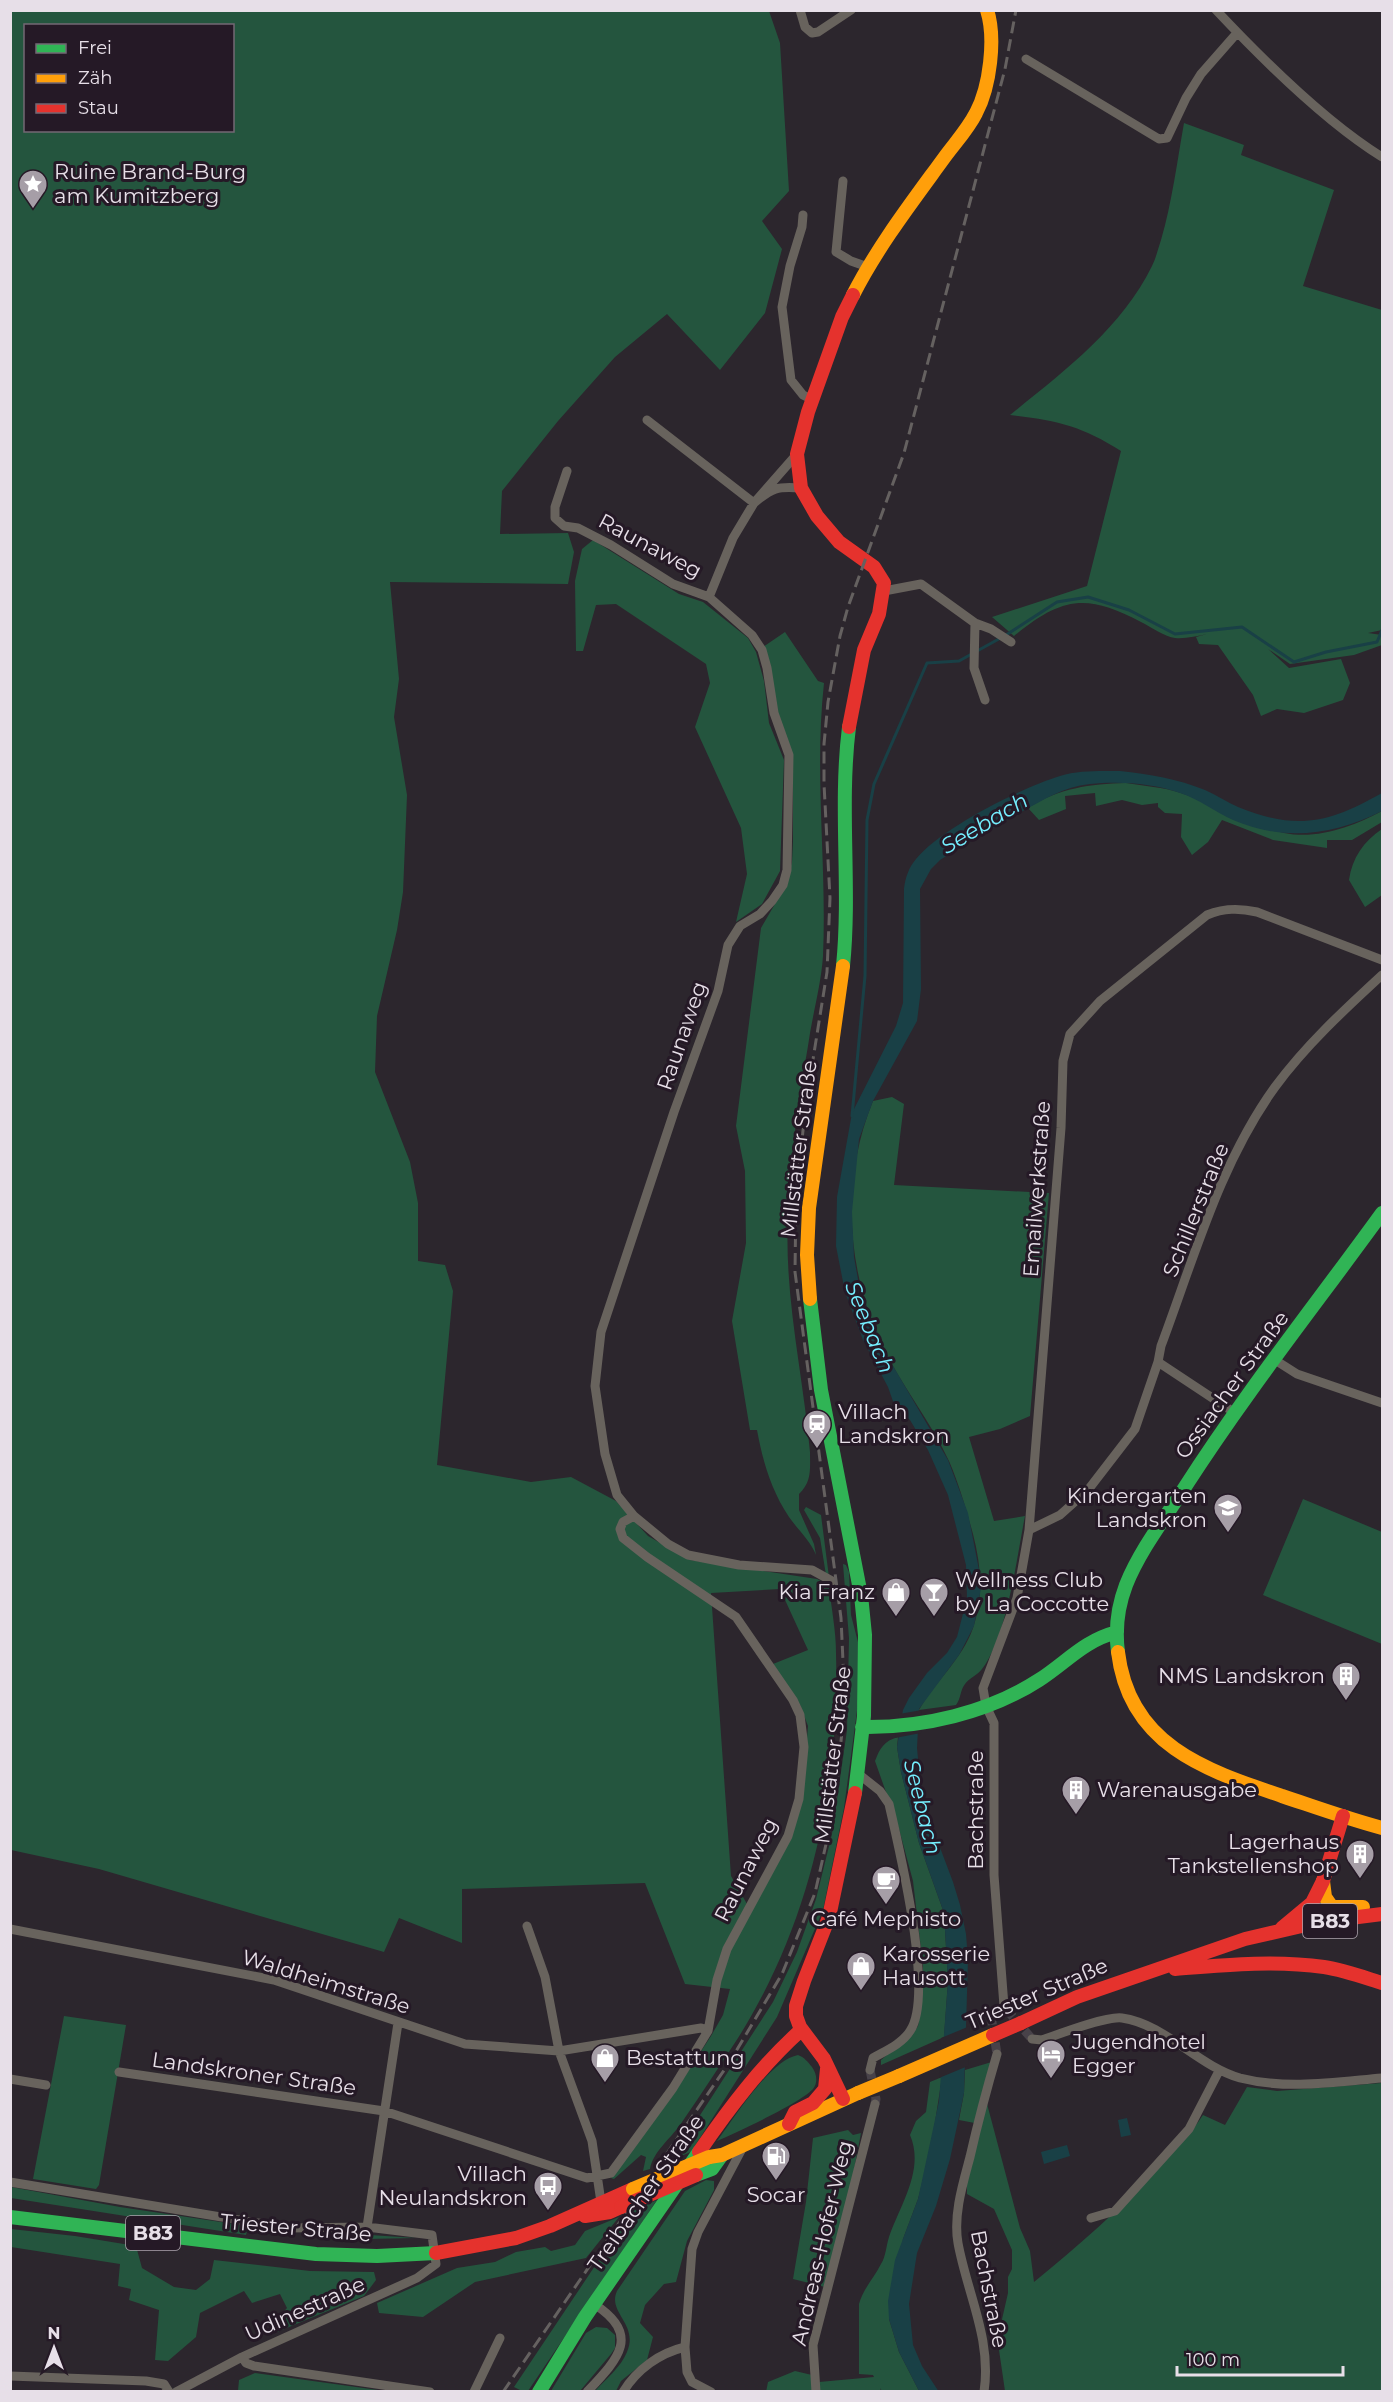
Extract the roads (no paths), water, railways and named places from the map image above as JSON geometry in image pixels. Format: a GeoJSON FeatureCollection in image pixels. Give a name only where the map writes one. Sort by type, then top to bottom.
{"type":"FeatureCollection","features":[{"type":"Feature","properties":{"kind":"street"},"geometry":{"type":"LineString","coordinates":[[800,10],[805,27],[812,33],[818,32],[851,10]]}},
{"type":"Feature","properties":{"kind":"street"},"geometry":{"type":"LineString","coordinates":[[987,10],[990,20],[990,74],[977,112],[868,267],[842,317],[797,454],[801,488],[826,527],[839,542],[874,567],[884,583],[884,591],[921,584],[975,623],[991,629],[1011,642]]}},
{"type":"Feature","properties":{"kind":"street"},"geometry":{"type":"LineString","coordinates":[[1216,10],[1237,33],[1324,114],[1383,156]]}},
{"type":"Feature","properties":{"kind":"street"},"geometry":{"type":"LineString","coordinates":[[1026,59],[1159,139],[1167,138],[1186,98],[1201,74],[1237,33]]}},
{"type":"Feature","properties":{"kind":"street"},"geometry":{"type":"LineString","coordinates":[[843,181],[836,252],[850,261],[868,267]]}},
{"type":"Feature","properties":{"kind":"street"},"geometry":{"type":"LineString","coordinates":[[803,214],[802,227],[790,266],[782,307],[791,380],[803,395],[813,400]]}},
{"type":"Feature","properties":{"kind":"street"},"geometry":{"type":"LineString","coordinates":[[647,420],[754,503]]}},
{"type":"Feature","properties":{"kind":"street","name":"Raunaweg"},"geometry":{"type":"LineString","coordinates":[[709,597],[734,538],[754,503],[797,454]]}},
{"type":"Feature","properties":{"kind":"street","name":"Raunaweg"},"geometry":{"type":"LineString","coordinates":[[567,471],[555,507],[555,518],[564,526],[578,528],[611,545],[673,584],[709,597],[752,635],[762,650],[774,712],[789,755],[788,865],[783,885],[760,914],[740,926],[728,945],[718,991],[674,1112],[601,1332],[595,1386],[605,1454],[617,1495],[634,1516],[668,1544],[688,1555],[739,1565],[812,1570],[832,1581]]}},
{"type":"Feature","properties":{"kind":"street","name":"Raunaweg"},"geometry":{"type":"LineString","coordinates":[[754,503],[779,486],[801,488]]}},
{"type":"Feature","properties":{"kind":"street","name":"Millstätter Straße"},"geometry":{"type":"LineString","coordinates":[[801,2030],[796,2010],[829,1918],[856,1773],[866,1670],[865,1622],[821,1390],[809,1294],[807,1255],[809,1208],[840,1001],[847,928],[844,822],[848,734],[852,703],[864,650],[879,614],[884,591]]}},
{"type":"Feature","properties":{"kind":"street"},"geometry":{"type":"LineString","coordinates":[[975,623],[974,669],[985,700]]}},
{"type":"Feature","properties":{"kind":"street","name":"Emailwerkstraße"},"geometry":{"type":"LineString","coordinates":[[986,1706],[983,1688],[1017,1598],[1029,1530],[1061,1128],[1063,1061],[1070,1034],[1100,1001],[1207,915],[1220,910],[1243,909],[1257,912],[1383,960]]}},
{"type":"Feature","properties":{"kind":"street","name":"Schillerstraße"},"geometry":{"type":"LineString","coordinates":[[1029,1530],[1060,1515],[1088,1490],[1135,1429],[1158,1362],[1161,1346],[1229,1166],[1274,1088],[1320,1034],[1383,975]]}},
{"type":"Feature","properties":{"kind":"street","name":"Ossiacher Straße"},"geometry":{"type":"LineString","coordinates":[[1383,1213],[1235,1413],[1192,1476],[1131,1574],[1119,1610],[1117,1632],[1127,1690],[1143,1718],[1157,1735],[1179,1754],[1201,1766],[1242,1782],[1383,1828]]}},
{"type":"Feature","properties":{"kind":"street"},"geometry":{"type":"LineString","coordinates":[[1275,1360],[1297,1374],[1383,1403]]}},
{"type":"Feature","properties":{"kind":"street"},"geometry":{"type":"LineString","coordinates":[[1158,1362],[1235,1413]]}},
{"type":"Feature","properties":{"kind":"street","name":"Raunaweg"},"geometry":{"type":"LineString","coordinates":[[598,2176],[611,2173],[672,2088],[708,2031],[717,1980],[727,1949],[788,1836],[799,1799],[804,1747],[800,1715],[793,1700],[736,1617],[647,1557],[623,1538],[620,1529],[623,1522],[634,1516]]}},
{"type":"Feature","properties":{"kind":"street"},"geometry":{"type":"LineString","coordinates":[[862,1727],[894,1727],[986,1706],[1020,1692],[1085,1642],[1100,1635],[1117,1632]]}},
{"type":"Feature","properties":{"kind":"street","name":"Bachstraße"},"geometry":{"type":"LineString","coordinates":[[986,1706],[994,1724],[994,1875],[1005,2008],[991,2016]]}},
{"type":"Feature","properties":{"kind":"street"},"geometry":{"type":"LineString","coordinates":[[856,1773],[880,1791],[889,1804],[910,1896],[918,1978],[916,2014],[910,2031],[898,2044],[873,2058],[870,2070]]}},
{"type":"Feature","properties":{"kind":"street"},"geometry":{"type":"LineString","coordinates":[[1279,1930],[1312,1903],[1323,1881],[1342,1816]]}},
{"type":"Feature","properties":{"kind":"street"},"geometry":{"type":"LineString","coordinates":[[1323,1881],[1324,1897],[1332,1907],[1371,1907],[1383,1912]]}},
{"type":"Feature","properties":{"kind":"street","name":"Triester Straße"},"geometry":{"type":"LineString","coordinates":[[10,2217],[64,2221],[322,2255],[397,2255],[498,2243],[544,2229],[601,2202],[743,2146],[843,2099],[1077,1997],[1245,1939],[1279,1930],[1383,1912]]}},
{"type":"Feature","properties":{"kind":"street"},"geometry":{"type":"LineString","coordinates":[[526,1926],[545,1977],[559,2051],[586,2123],[598,2176],[601,2202]]}},
{"type":"Feature","properties":{"kind":"street","name":"Waldheimstraße"},"geometry":{"type":"LineString","coordinates":[[10,1929],[274,1980],[465,2044],[559,2051],[701,2028],[708,2031]]}},
{"type":"Feature","properties":{"kind":"street"},"geometry":{"type":"LineString","coordinates":[[1154,1970],[1265,1963],[1299,1964],[1351,1973],[1383,1983]]}},
{"type":"Feature","properties":{"kind":"street"},"geometry":{"type":"LineString","coordinates":[[1032,2039],[1042,2040],[1120,2018],[1151,2028],[1219,2071],[1269,2083],[1296,2085],[1383,2078]]}},
{"type":"Feature","properties":{"kind":"street","name":"Landskroner Straße"},"geometry":{"type":"LineString","coordinates":[[384,2111],[398,2023]]}},
{"type":"Feature","properties":{"kind":"street"},"geometry":{"type":"LineString","coordinates":[[801,2030],[821,2055],[843,2099]]}},
{"type":"Feature","properties":{"kind":"street","name":"Treibacher Straße"},"geometry":{"type":"LineString","coordinates":[[538,2391],[594,2304],[748,2083],[778,2049],[801,2030]]}},
{"type":"Feature","properties":{"kind":"street","name":"Bachstraße"},"geometry":{"type":"LineString","coordinates":[[984,2391],[987,2373],[983,2336],[957,2241],[962,2186],[997,2054]]}},
{"type":"Feature","properties":{"kind":"street"},"geometry":{"type":"LineString","coordinates":[[789,2124],[795,2112],[813,2103],[825,2089],[827,2067]]}},
{"type":"Feature","properties":{"kind":"street"},"geometry":{"type":"LineString","coordinates":[[1091,2218],[1115,2211],[1189,2129],[1219,2071]]}},
{"type":"Feature","properties":{"kind":"street","name":"Landskroner Straße"},"geometry":{"type":"LineString","coordinates":[[119,2072],[384,2111],[587,2178],[598,2176]]}},
{"type":"Feature","properties":{"kind":"street"},"geometry":{"type":"LineString","coordinates":[[10,2079],[46,2085]]}},
{"type":"Feature","properties":{"kind":"street","name":"Andreas-Hofer-Weg"},"geometry":{"type":"LineString","coordinates":[[816,2391],[813,2355],[815,2336],[875,2104]]}},
{"type":"Feature","properties":{"kind":"street"},"geometry":{"type":"LineString","coordinates":[[368,2227],[384,2111]]}},
{"type":"Feature","properties":{"kind":"street"},"geometry":{"type":"LineString","coordinates":[[711,2391],[692,2382],[687,2372],[685,2347],[692,2249],[698,2232],[743,2146]]}},
{"type":"Feature","properties":{"kind":"street","name":"Triester Straße"},"geometry":{"type":"LineString","coordinates":[[573,2217],[610,2212],[712,2169],[716,2156]]}},
{"type":"Feature","properties":{"kind":"street"},"geometry":{"type":"LineString","coordinates":[[10,2182],[288,2228],[368,2227],[386,2231],[418,2232],[432,2235],[435,2252]]}},
{"type":"Feature","properties":{"kind":"street","name":"Udinestraße"},"geometry":{"type":"LineString","coordinates":[[177,2391],[242,2357],[417,2278],[436,2264],[435,2252]]}},
{"type":"Feature","properties":{"kind":"street"},"geometry":{"type":"LineString","coordinates":[[587,2391],[620,2349],[622,2338],[620,2326],[609,2313],[594,2304]]}},
{"type":"Feature","properties":{"kind":"street"},"geometry":{"type":"LineString","coordinates":[[474,2391],[500,2338]]}},
{"type":"Feature","properties":{"kind":"street"},"geometry":{"type":"LineString","coordinates":[[623,2391],[644,2368],[670,2351],[685,2347]]}},
{"type":"Feature","properties":{"kind":"street"},"geometry":{"type":"LineString","coordinates":[[242,2357],[246,2363],[254,2366],[430,2391]]}},
{"type":"Feature","properties":{"kind":"street"},"geometry":{"type":"LineString","coordinates":[[10,2376],[146,2381],[164,2384],[169,2391]]}},
{"type":"Feature","properties":{"kind":"water","name":"Seebach"},"geometry":{"type":"Polygon","coordinates":[[[1120,771],[1153,775],[1184,783],[1205,790],[1238,807],[1278,819],[1296,821],[1329,817],[1382,793],[1382,811],[1346,826],[1309,833],[1290,833],[1252,827],[1226,817],[1187,796],[1158,787],[1124,783],[1080,786],[1047,798],[940,860],[931,869],[920,889],[921,989],[917,1021],[873,1101],[859,1139],[852,1212],[854,1257],[859,1285],[889,1359],[948,1460],[968,1513],[981,1588],[974,1626],[959,1655],[919,1709],[917,1748],[920,1780],[933,1829],[960,1905],[968,1960],[964,2093],[950,2159],[936,2206],[917,2253],[909,2304],[913,2345],[922,2366],[939,2392],[919,2391],[899,2352],[889,2319],[888,2301],[895,2260],[918,2199],[939,2101],[948,1981],[944,1913],[919,1843],[897,1747],[903,1710],[909,1698],[927,1673],[947,1653],[957,1637],[967,1598],[966,1565],[948,1495],[928,1450],[910,1420],[895,1407],[888,1387],[863,1340],[845,1292],[836,1246],[837,1197],[852,1113],[896,1026],[903,1003],[904,889],[905,881],[914,862],[928,847],[962,822],[1004,799],[1067,774],[1120,771]]]}},
{"type":"Feature","properties":{"kind":"water"},"geometry":{"type":"Polygon","coordinates":[[[1127,2118],[1131,2135],[1121,2137],[1118,2120],[1127,2118]]]}},
{"type":"Feature","properties":{"kind":"water"},"geometry":{"type":"Polygon","coordinates":[[[1067,2145],[1070,2156],[1044,2164],[1041,2152],[1067,2145]]]}},
{"type":"Feature","properties":{"kind":"waterway"},"geometry":{"type":"LineString","coordinates":[[852,1116],[865,976],[867,820],[874,784],[927,663],[959,661],[1006,635],[1057,602],[1088,597],[1129,610],[1175,634],[1242,627],[1294,662],[1326,652],[1377,642],[1382,630]]}},
{"type":"Feature","properties":{"kind":"tunnel"},"geometry":{"type":"LineString","coordinates":[[1007,2010],[1032,2039]]}},
{"type":"Feature","properties":{"kind":"tunnel"},"geometry":{"type":"LineString","coordinates":[[991,2016],[997,2054]]}},
{"type":"Feature","properties":{"kind":"tunnel"},"geometry":{"type":"LineString","coordinates":[[870,2070],[875,2104]]}},
{"type":"Feature","properties":{"kind":"railway"},"geometry":{"type":"LineString","coordinates":[[503,2392],[729,2063],[782,1974],[815,1893],[833,1813],[845,1705],[841,1618],[795,1272],[796,1195],[806,1103],[827,972],[830,898],[824,744],[828,702],[840,636],[848,607],[904,453],[1005,69],[1016,10]]}},
{"type":"Feature","properties":{"kind":"place","name":"Ruine Brand-Burg am Kumitzberg"},"geometry":{"type":"Point","coordinates":[33,210]}},
{"type":"Feature","properties":{"kind":"place","name":"Villach Landskron"},"geometry":{"type":"Point","coordinates":[817,1450]}},
{"type":"Feature","properties":{"kind":"place","name":"Kindergarten Landskron"},"geometry":{"type":"Point","coordinates":[1228,1534]}},
{"type":"Feature","properties":{"kind":"place","name":"Kia Franz"},"geometry":{"type":"Point","coordinates":[896,1618]}},
{"type":"Feature","properties":{"kind":"place","name":"Wellness Club by La Coccotte"},"geometry":{"type":"Point","coordinates":[934,1618]}},
{"type":"Feature","properties":{"kind":"place","name":"NMS Landskron"},"geometry":{"type":"Point","coordinates":[1346,1702]}},
{"type":"Feature","properties":{"kind":"place","name":"Warenausgabe"},"geometry":{"type":"Point","coordinates":[1076,1816]}},
{"type":"Feature","properties":{"kind":"place","name":"Lagerhaus Tankstellenshop"},"geometry":{"type":"Point","coordinates":[1360,1880]}},
{"type":"Feature","properties":{"kind":"place","name":"Café Mephisto"},"geometry":{"type":"Point","coordinates":[886,1906]}},
{"type":"Feature","properties":{"kind":"place","name":"Karosserie Hausott"},"geometry":{"type":"Point","coordinates":[861,1992]}},
{"type":"Feature","properties":{"kind":"place","name":"Jugendhotel Egger"},"geometry":{"type":"Point","coordinates":[1051,2080]}},
{"type":"Feature","properties":{"kind":"place","name":"Bestattung"},"geometry":{"type":"Point","coordinates":[605,2084]}},
{"type":"Feature","properties":{"kind":"place","name":"Socar"},"geometry":{"type":"Point","coordinates":[776,2182]}},
{"type":"Feature","properties":{"kind":"place","name":"Villach Neulandskron"},"geometry":{"type":"Point","coordinates":[548,2212]}}]}
